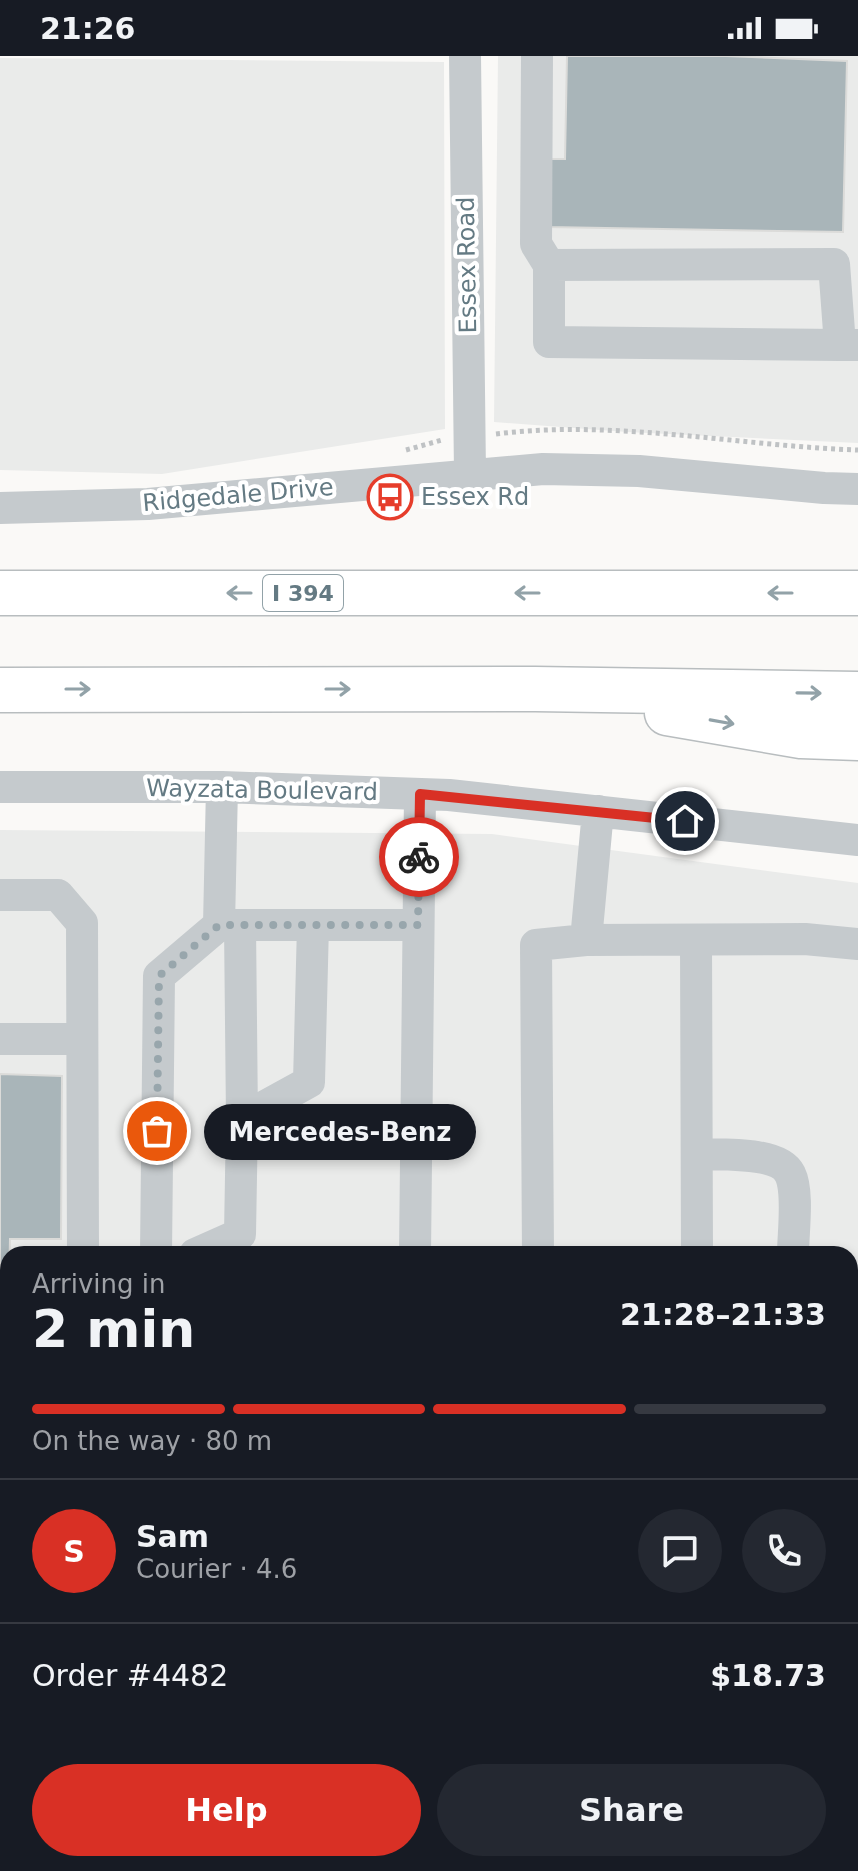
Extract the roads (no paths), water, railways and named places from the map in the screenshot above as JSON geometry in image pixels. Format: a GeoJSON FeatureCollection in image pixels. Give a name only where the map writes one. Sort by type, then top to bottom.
{"type":"FeatureCollection","features":[{"type":"Feature","properties":{"kind":"highway","name":"I 394"},"geometry":{"type":"LineString","coordinates":[[0,593],[858,593]]}},
{"type":"Feature","properties":{"kind":"highway"},"geometry":{"type":"LineString","coordinates":[[0,690],[535,689],[858,694]]}},
{"type":"Feature","properties":{"kind":"highway"},"geometry":{"type":"LineString","coordinates":[[535,689],[801,736],[858,738]]}},
{"type":"Feature","properties":{"kind":"street","name":"Essex Road"},"geometry":{"type":"LineString","coordinates":[[465,56],[470,473]]}},
{"type":"Feature","properties":{"kind":"street"},"geometry":{"type":"LineString","coordinates":[[537,56],[536,244],[549,265],[549,342],[849,345],[834,264],[549,265]]}},
{"type":"Feature","properties":{"kind":"street","name":"Ridgedale Drive"},"geometry":{"type":"LineString","coordinates":[[0,508],[148,504],[470,473],[543,469],[602,470],[858,489]]}},
{"type":"Feature","properties":{"kind":"street","name":"Wayzata Boulevard"},"geometry":{"type":"LineString","coordinates":[[0,787],[222,787],[420,794],[858,840]]}},
{"type":"Feature","properties":{"kind":"street"},"geometry":{"type":"LineString","coordinates":[[213,1246],[240,1234],[242,1119],[222,787]]}},
{"type":"Feature","properties":{"kind":"street"},"geometry":{"type":"LineString","coordinates":[[415,1246],[420,794]]}},
{"type":"Feature","properties":{"kind":"street"},"geometry":{"type":"LineString","coordinates":[[586,940],[598,811]]}},
{"type":"Feature","properties":{"kind":"street"},"geometry":{"type":"LineString","coordinates":[[0,895],[58,895],[82,923],[83,1246]]}},
{"type":"Feature","properties":{"kind":"street"},"geometry":{"type":"LineString","coordinates":[[156,1246],[159,976],[229,925],[418,925]]}},
{"type":"Feature","properties":{"kind":"street"},"geometry":{"type":"LineString","coordinates":[[242,1119],[309,1082],[313,925]]}},
{"type":"Feature","properties":{"kind":"street"},"geometry":{"type":"LineString","coordinates":[[538,1246],[536,945],[586,940],[805,939],[858,944]]}},
{"type":"Feature","properties":{"kind":"street"},"geometry":{"type":"LineString","coordinates":[[696,940],[697,1246]]}},
{"type":"Feature","properties":{"kind":"street"},"geometry":{"type":"LineString","coordinates":[[0,1039],[82,1039]]}},
{"type":"Feature","properties":{"kind":"street"},"geometry":{"type":"LineString","coordinates":[[697,1154],[766,1158],[785,1166],[794,1187],[793,1246]]}},
{"type":"Feature","properties":{"kind":"place","name":"Essex Rd"},"geometry":{"type":"Point","coordinates":[390,497]}},
{"type":"Feature","properties":{"kind":"place","name":"Mercedes-Benz"},"geometry":{"type":"Point","coordinates":[157,1131]}}]}
